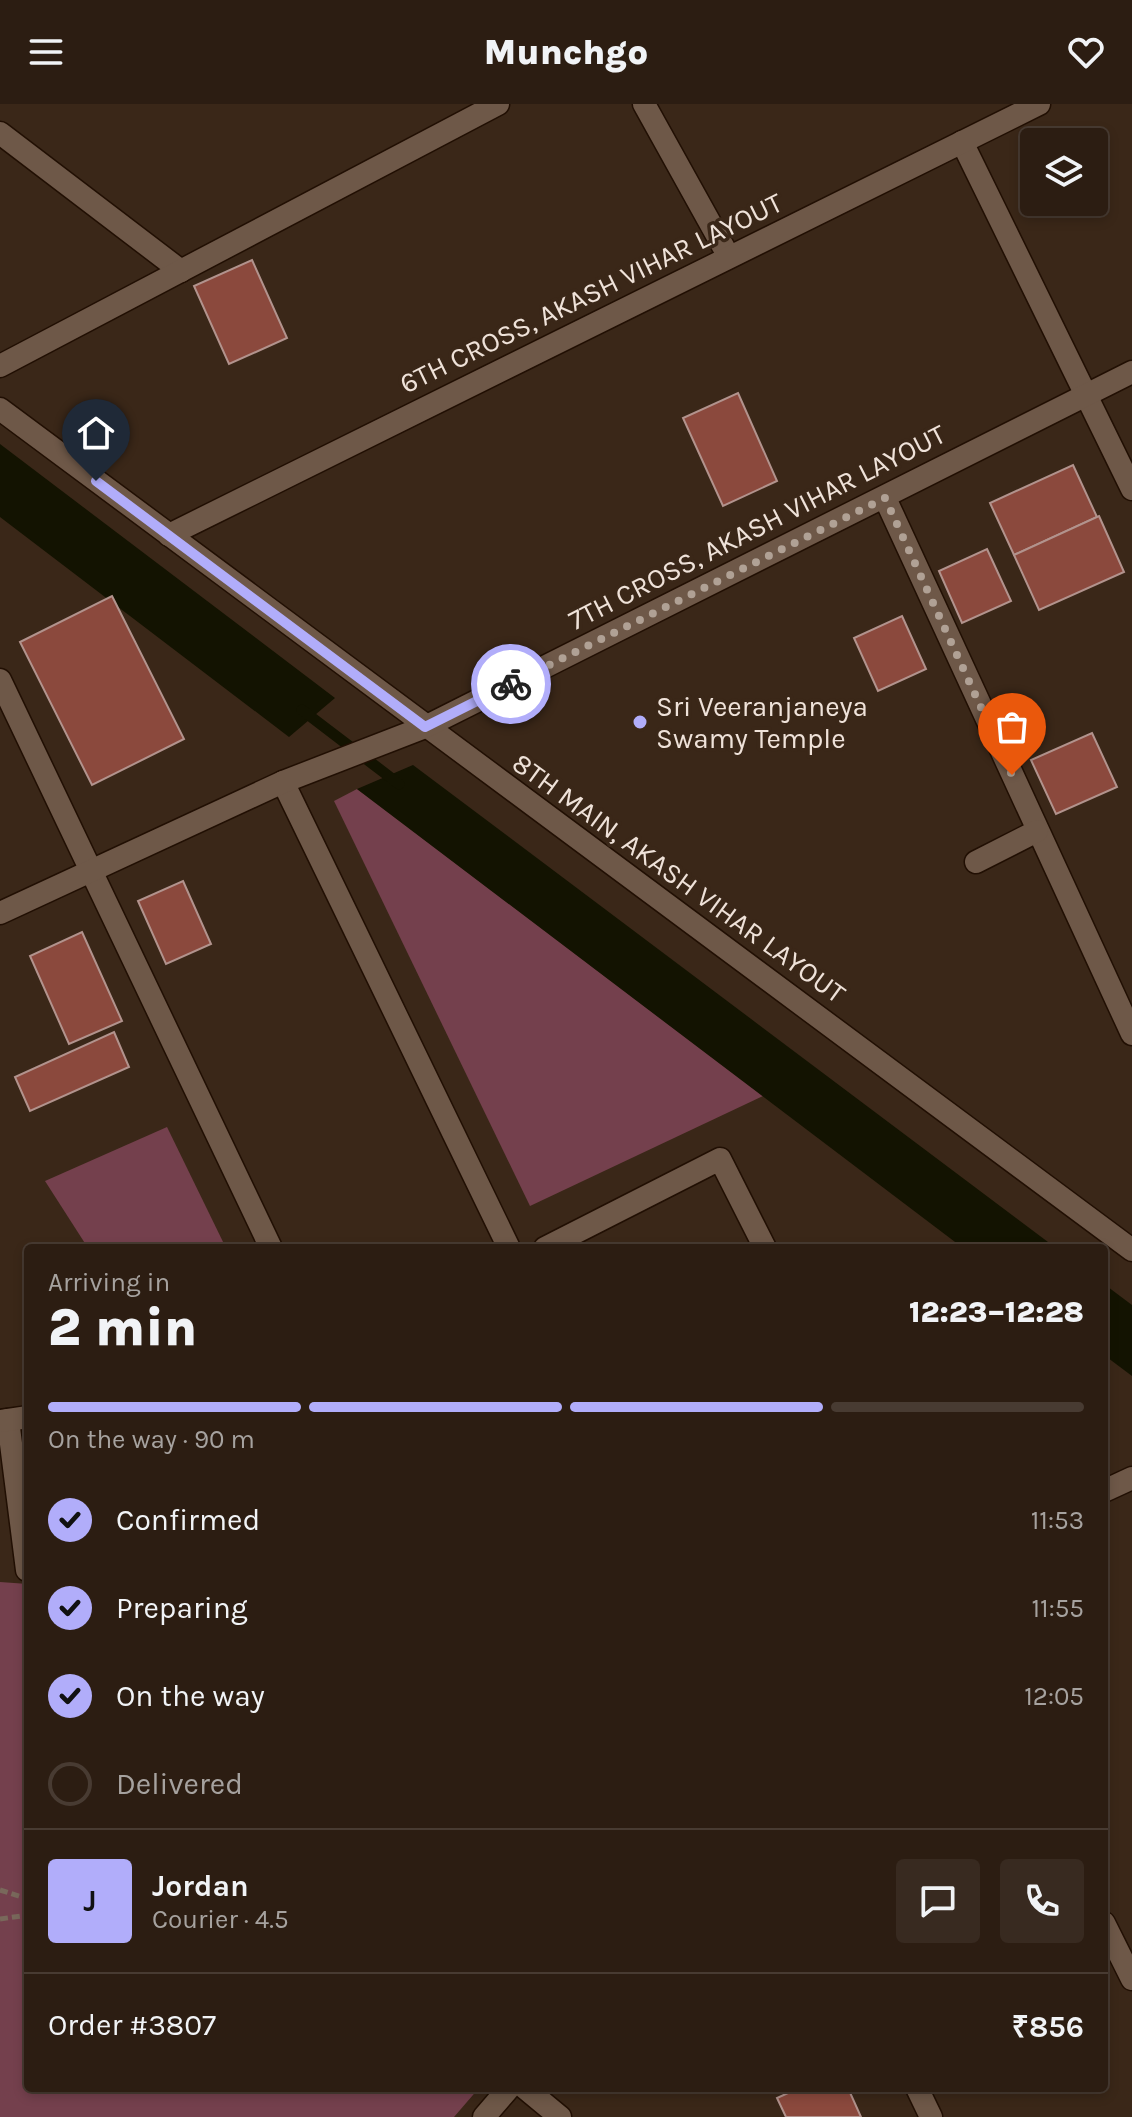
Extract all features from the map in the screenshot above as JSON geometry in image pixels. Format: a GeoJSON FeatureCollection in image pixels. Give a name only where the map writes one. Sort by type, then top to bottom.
{"type":"FeatureCollection","features":[{"type":"Feature","properties":{"kind":"street"},"geometry":{"type":"LineString","coordinates":[[0,366],[498,104]]}},
{"type":"Feature","properties":{"kind":"street"},"geometry":{"type":"LineString","coordinates":[[644,104],[729,257]]}},
{"type":"Feature","properties":{"kind":"street","name":"6TH CROSS, AKASH VIHAR LAYOUT"},"geometry":{"type":"LineString","coordinates":[[169,535],[1039,104]]}},
{"type":"Feature","properties":{"kind":"street"},"geometry":{"type":"LineString","coordinates":[[0,133],[181,271]]}},
{"type":"Feature","properties":{"kind":"street"},"geometry":{"type":"LineString","coordinates":[[962,142],[1132,489]]}},
{"type":"Feature","properties":{"kind":"street","name":"7TH CROSS, AKASH VIHAR LAYOUT"},"geometry":{"type":"LineString","coordinates":[[0,913],[283,782],[416,731],[1132,372]]}},
{"type":"Feature","properties":{"kind":"street","name":"8TH MAIN, AKASH VIHAR LAYOUT"},"geometry":{"type":"LineString","coordinates":[[0,409],[169,535],[416,731],[1132,1250]]}},
{"type":"Feature","properties":{"kind":"street"},"geometry":{"type":"LineString","coordinates":[[885,498],[1132,1034]]}},
{"type":"Feature","properties":{"kind":"street"},"geometry":{"type":"LineString","coordinates":[[0,680],[269,1244]]}},
{"type":"Feature","properties":{"kind":"street"},"geometry":{"type":"LineString","coordinates":[[283,782],[507,1244]]}},
{"type":"Feature","properties":{"kind":"street"},"geometry":{"type":"LineString","coordinates":[[976,862],[1037,831]]}},
{"type":"Feature","properties":{"kind":"street"},"geometry":{"type":"LineString","coordinates":[[553,1244],[720,1159],[763,1244]]}},
{"type":"Feature","properties":{"kind":"street"},"geometry":{"type":"LineString","coordinates":[[12,1419],[24,1540]]}},
{"type":"Feature","properties":{"kind":"street"},"geometry":{"type":"LineString","coordinates":[[1108,1489],[1132,1478]]}},
{"type":"Feature","properties":{"kind":"street"},"geometry":{"type":"LineString","coordinates":[[1108,1931],[1132,1979]]}},
{"type":"Feature","properties":{"kind":"street"},"geometry":{"type":"LineString","coordinates":[[484,2117],[506,2092]]}},
{"type":"Feature","properties":{"kind":"street"},"geometry":{"type":"LineString","coordinates":[[530,2092],[560,2117]]}},
{"type":"Feature","properties":{"kind":"street"},"geometry":{"type":"LineString","coordinates":[[919,2092],[931,2117]]}},
{"type":"Feature","properties":{"kind":"path"},"geometry":{"type":"LineString","coordinates":[[0,1890],[24,1898]]}},
{"type":"Feature","properties":{"kind":"path"},"geometry":{"type":"LineString","coordinates":[[0,1919],[24,1916]]}},
{"type":"Feature","properties":{"kind":"shaded area"},"geometry":{"type":"Polygon","coordinates":[[[0,444],[335,698],[289,737],[0,517],[0,444]]]}},
{"type":"Feature","properties":{"kind":"shaded area"},"geometry":{"type":"Polygon","coordinates":[[[413,765],[1051,1244],[958,1244],[357,789],[413,765]]]}},
{"type":"Feature","properties":{"kind":"shaded area"},"geometry":{"type":"Polygon","coordinates":[[[357,789],[763,1096],[530,1206],[334,801],[357,789]]]}},
{"type":"Feature","properties":{"kind":"shaded area"},"geometry":{"type":"Polygon","coordinates":[[[167,1127],[224,1244],[85,1244],[45,1181],[167,1127]]]}},
{"type":"Feature","properties":{"kind":"shaded area"},"geometry":{"type":"Polygon","coordinates":[[[1108,1287],[1132,1305],[1132,1376],[1108,1358],[1108,1287]]]}},
{"type":"Feature","properties":{"kind":"shaded area"},"geometry":{"type":"Polygon","coordinates":[[[0,1582],[24,1584],[24,2092],[476,2092],[454,2117],[0,2117],[0,1582]]]}},
{"type":"Feature","properties":{"kind":"building"},"geometry":{"type":"Polygon","coordinates":[[[252,260],[287,338],[229,364],[194,286],[252,260]]]}},
{"type":"Feature","properties":{"kind":"building"},"geometry":{"type":"Polygon","coordinates":[[[738,393],[777,481],[723,506],[683,418],[738,393]]]}},
{"type":"Feature","properties":{"kind":"building"},"geometry":{"type":"Polygon","coordinates":[[[1073,465],[1097,517],[1014,555],[990,503],[1073,465]]]}},
{"type":"Feature","properties":{"kind":"building"},"geometry":{"type":"Polygon","coordinates":[[[1099,516],[1124,572],[1039,610],[1014,555],[1099,516]]]}},
{"type":"Feature","properties":{"kind":"building"},"geometry":{"type":"Polygon","coordinates":[[[987,549],[1011,601],[962,623],[939,571],[987,549]]]}},
{"type":"Feature","properties":{"kind":"building"},"geometry":{"type":"Polygon","coordinates":[[[112,596],[184,739],[92,785],[20,642],[112,596]]]}},
{"type":"Feature","properties":{"kind":"building"},"geometry":{"type":"Polygon","coordinates":[[[902,616],[926,669],[878,691],[854,638],[902,616]]]}},
{"type":"Feature","properties":{"kind":"building"},"geometry":{"type":"Polygon","coordinates":[[[1092,733],[1117,787],[1056,814],[1031,760],[1092,733]]]}},
{"type":"Feature","properties":{"kind":"building"},"geometry":{"type":"Polygon","coordinates":[[[183,881],[211,944],[166,964],[138,901],[183,881]]]}},
{"type":"Feature","properties":{"kind":"building"},"geometry":{"type":"Polygon","coordinates":[[[82,932],[122,1021],[69,1044],[30,956],[82,932]]]}},
{"type":"Feature","properties":{"kind":"building"},"geometry":{"type":"Polygon","coordinates":[[[114,1032],[129,1067],[30,1111],[15,1077],[114,1032]]]}},
{"type":"Feature","properties":{"kind":"building"},"geometry":{"type":"Polygon","coordinates":[[[790,2092],[850,2092],[861,2117],[786,2117],[777,2098],[790,2092]]]}},
{"type":"Feature","properties":{"kind":"waterway"},"geometry":{"type":"LineString","coordinates":[[302,710],[399,784]]}},
{"type":"Feature","properties":{"kind":"way so far"},"geometry":{"type":"LineString","coordinates":[[511,684],[885,498],[1012,775]]}},
{"type":"Feature","properties":{"kind":"place","name":"Sri Veeranjaneya Swamy Temple"},"geometry":{"type":"Point","coordinates":[640,722]}},
{"type":"Feature","properties":{"kind":"route"},"geometry":{"type":"LineString","coordinates":[[96,481],[425,727],[511,684]]}}]}
